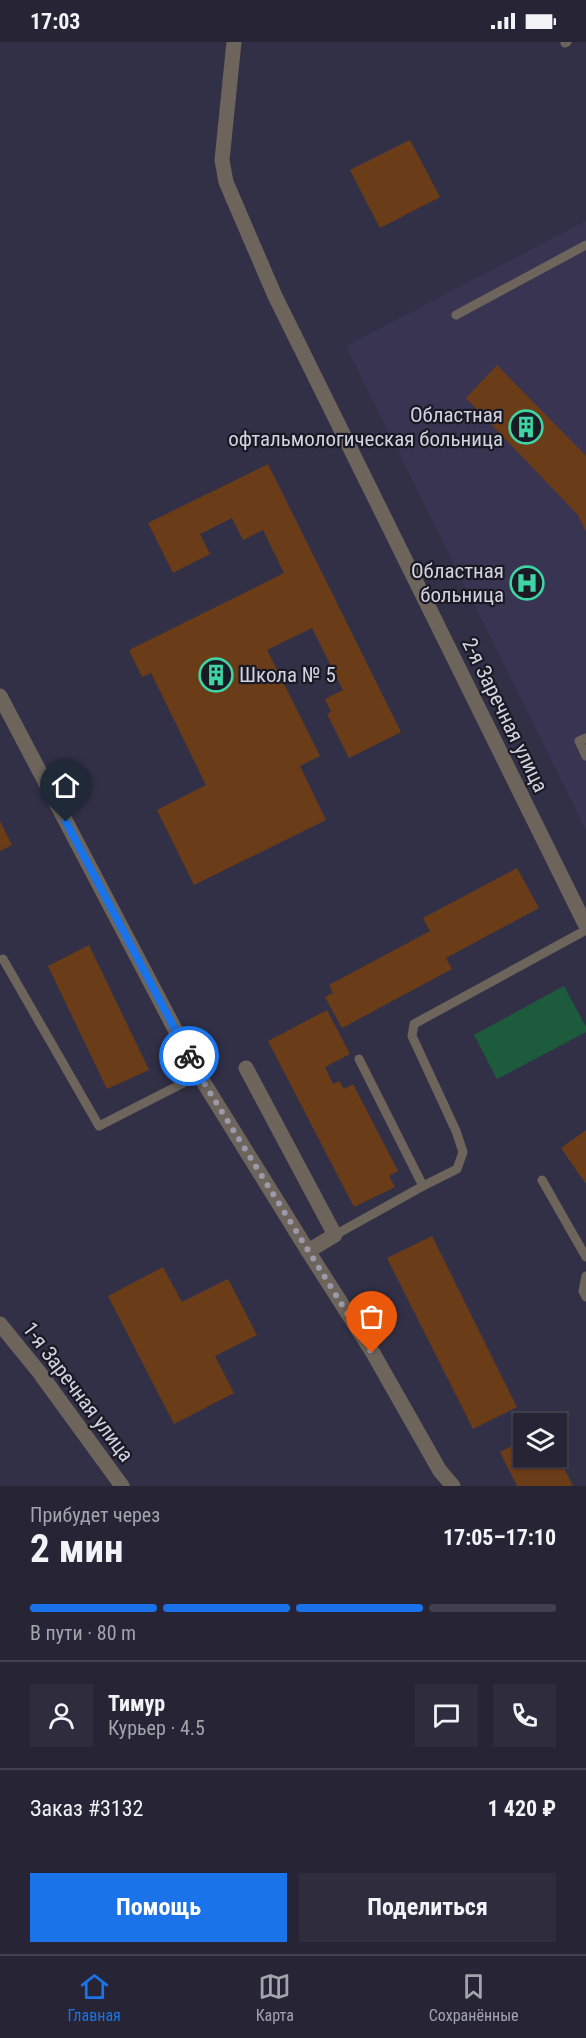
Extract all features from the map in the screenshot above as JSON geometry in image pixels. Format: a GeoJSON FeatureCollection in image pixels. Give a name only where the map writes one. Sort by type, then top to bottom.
{"type":"FeatureCollection","features":[{"type":"Feature","properties":{"kind":"street","name":"2-я Заречная улица"},"geometry":{"type":"LineString","coordinates":[[234,42],[222,160],[226,182],[275,296],[586,926]]}},
{"type":"Feature","properties":{"kind":"street"},"geometry":{"type":"LineString","coordinates":[[0,696],[199,1075],[372,1353],[441,1471],[453,1486]]}},
{"type":"Feature","properties":{"kind":"street"},"geometry":{"type":"LineString","coordinates":[[246,1068],[336,1235],[308,1251]]}},
{"type":"Feature","properties":{"kind":"street","name":"1-я Заречная улица"},"geometry":{"type":"LineString","coordinates":[[0,1324],[39,1372],[122,1486]]}},
{"type":"Feature","properties":{"kind":"lane"},"geometry":{"type":"LineString","coordinates":[[456,315],[586,245]]}},
{"type":"Feature","properties":{"kind":"lane"},"geometry":{"type":"LineString","coordinates":[[586,738],[579,741],[586,756]]}},
{"type":"Feature","properties":{"kind":"lane"},"geometry":{"type":"LineString","coordinates":[[336,1235],[457,1169],[463,1152],[456,1131],[412,1036],[414,1024],[586,930]]}},
{"type":"Feature","properties":{"kind":"lane"},"geometry":{"type":"LineString","coordinates":[[3,959],[99,1126],[199,1075]]}},
{"type":"Feature","properties":{"kind":"lane"},"geometry":{"type":"LineString","coordinates":[[359,1059],[423,1186]]}},
{"type":"Feature","properties":{"kind":"lane"},"geometry":{"type":"LineString","coordinates":[[542,1180],[586,1257]]}},
{"type":"Feature","properties":{"kind":"lane"},"geometry":{"type":"LineString","coordinates":[[586,1276],[583,1291],[586,1297]]}},
{"type":"Feature","properties":{"kind":"shaded area","name":"Областная больница"},"geometry":{"type":"Polygon","coordinates":[[[586,221],[586,830],[346,346],[586,221]]]}},
{"type":"Feature","properties":{"kind":"green space"},"geometry":{"type":"Polygon","coordinates":[[[564,986],[586,1027],[586,1032],[497,1079],[474,1035],[564,986]]]}},
{"type":"Feature","properties":{"kind":"building"},"geometry":{"type":"Polygon","coordinates":[[[410,140],[440,197],[380,228],[350,170],[410,140]]]}},
{"type":"Feature","properties":{"kind":"building","name":"Областная офтальмологическая больница"},"geometry":{"type":"Polygon","coordinates":[[[497,365],[586,456],[586,532],[578,515],[466,398],[497,365]]]}},
{"type":"Feature","properties":{"kind":"building","name":"Школа № 5"},"geometry":{"type":"Polygon","coordinates":[[[268,464],[401,732],[349,758],[327,714],[331,712],[325,699],[343,690],[312,628],[267,650],[320,756],[300,766],[326,820],[194,885],[157,810],[206,785],[151,673],[142,677],[129,650],[284,573],[263,530],[243,540],[232,518],[200,534],[210,554],[173,573],[148,523],[268,464]]]}},
{"type":"Feature","properties":{"kind":"building"},"geometry":{"type":"Polygon","coordinates":[[[0,821],[12,845],[0,851],[0,821]]]}},
{"type":"Feature","properties":{"kind":"building"},"geometry":{"type":"Polygon","coordinates":[[[517,868],[539,908],[446,958],[452,969],[342,1028],[325,997],[333,993],[329,985],[430,931],[423,918],[517,868]]]}},
{"type":"Feature","properties":{"kind":"building"},"geometry":{"type":"Polygon","coordinates":[[[89,945],[149,1070],[107,1089],[48,966],[89,945]]]}},
{"type":"Feature","properties":{"kind":"building"},"geometry":{"type":"Polygon","coordinates":[[[327,1010],[350,1054],[325,1067],[333,1084],[339,1081],[344,1089],[353,1084],[398,1171],[389,1176],[395,1187],[354,1207],[268,1041],[327,1010]]]}},
{"type":"Feature","properties":{"kind":"building"},"geometry":{"type":"Polygon","coordinates":[[[586,1130],[586,1184],[561,1148],[586,1130]]]}},
{"type":"Feature","properties":{"kind":"building"},"geometry":{"type":"Polygon","coordinates":[[[432,1236],[517,1407],[473,1429],[387,1258],[432,1236]]]}},
{"type":"Feature","properties":{"kind":"building"},"geometry":{"type":"Polygon","coordinates":[[[163,1267],[182,1302],[228,1279],[257,1335],[215,1356],[234,1393],[174,1424],[108,1296],[163,1267]]]}},
{"type":"Feature","properties":{"kind":"building"},"geometry":{"type":"Polygon","coordinates":[[[513,1446],[513,1467],[564,1467],[573,1486],[517,1486],[500,1452],[513,1446]]]}},
{"type":"Feature","properties":{"kind":"way so far"},"geometry":{"type":"LineString","coordinates":[[189,1056],[372,1353]]}},
{"type":"Feature","properties":{"kind":"place","name":"Областная офтальмологическая больница"},"geometry":{"type":"Point","coordinates":[526,427]}},
{"type":"Feature","properties":{"kind":"place","name":"Областная больница"},"geometry":{"type":"Point","coordinates":[527,583]}},
{"type":"Feature","properties":{"kind":"place","name":"Школа № 5"},"geometry":{"type":"Point","coordinates":[216,675]}},
{"type":"Feature","properties":{"kind":"route"},"geometry":{"type":"LineString","coordinates":[[66,822],[189,1056]]}}]}
